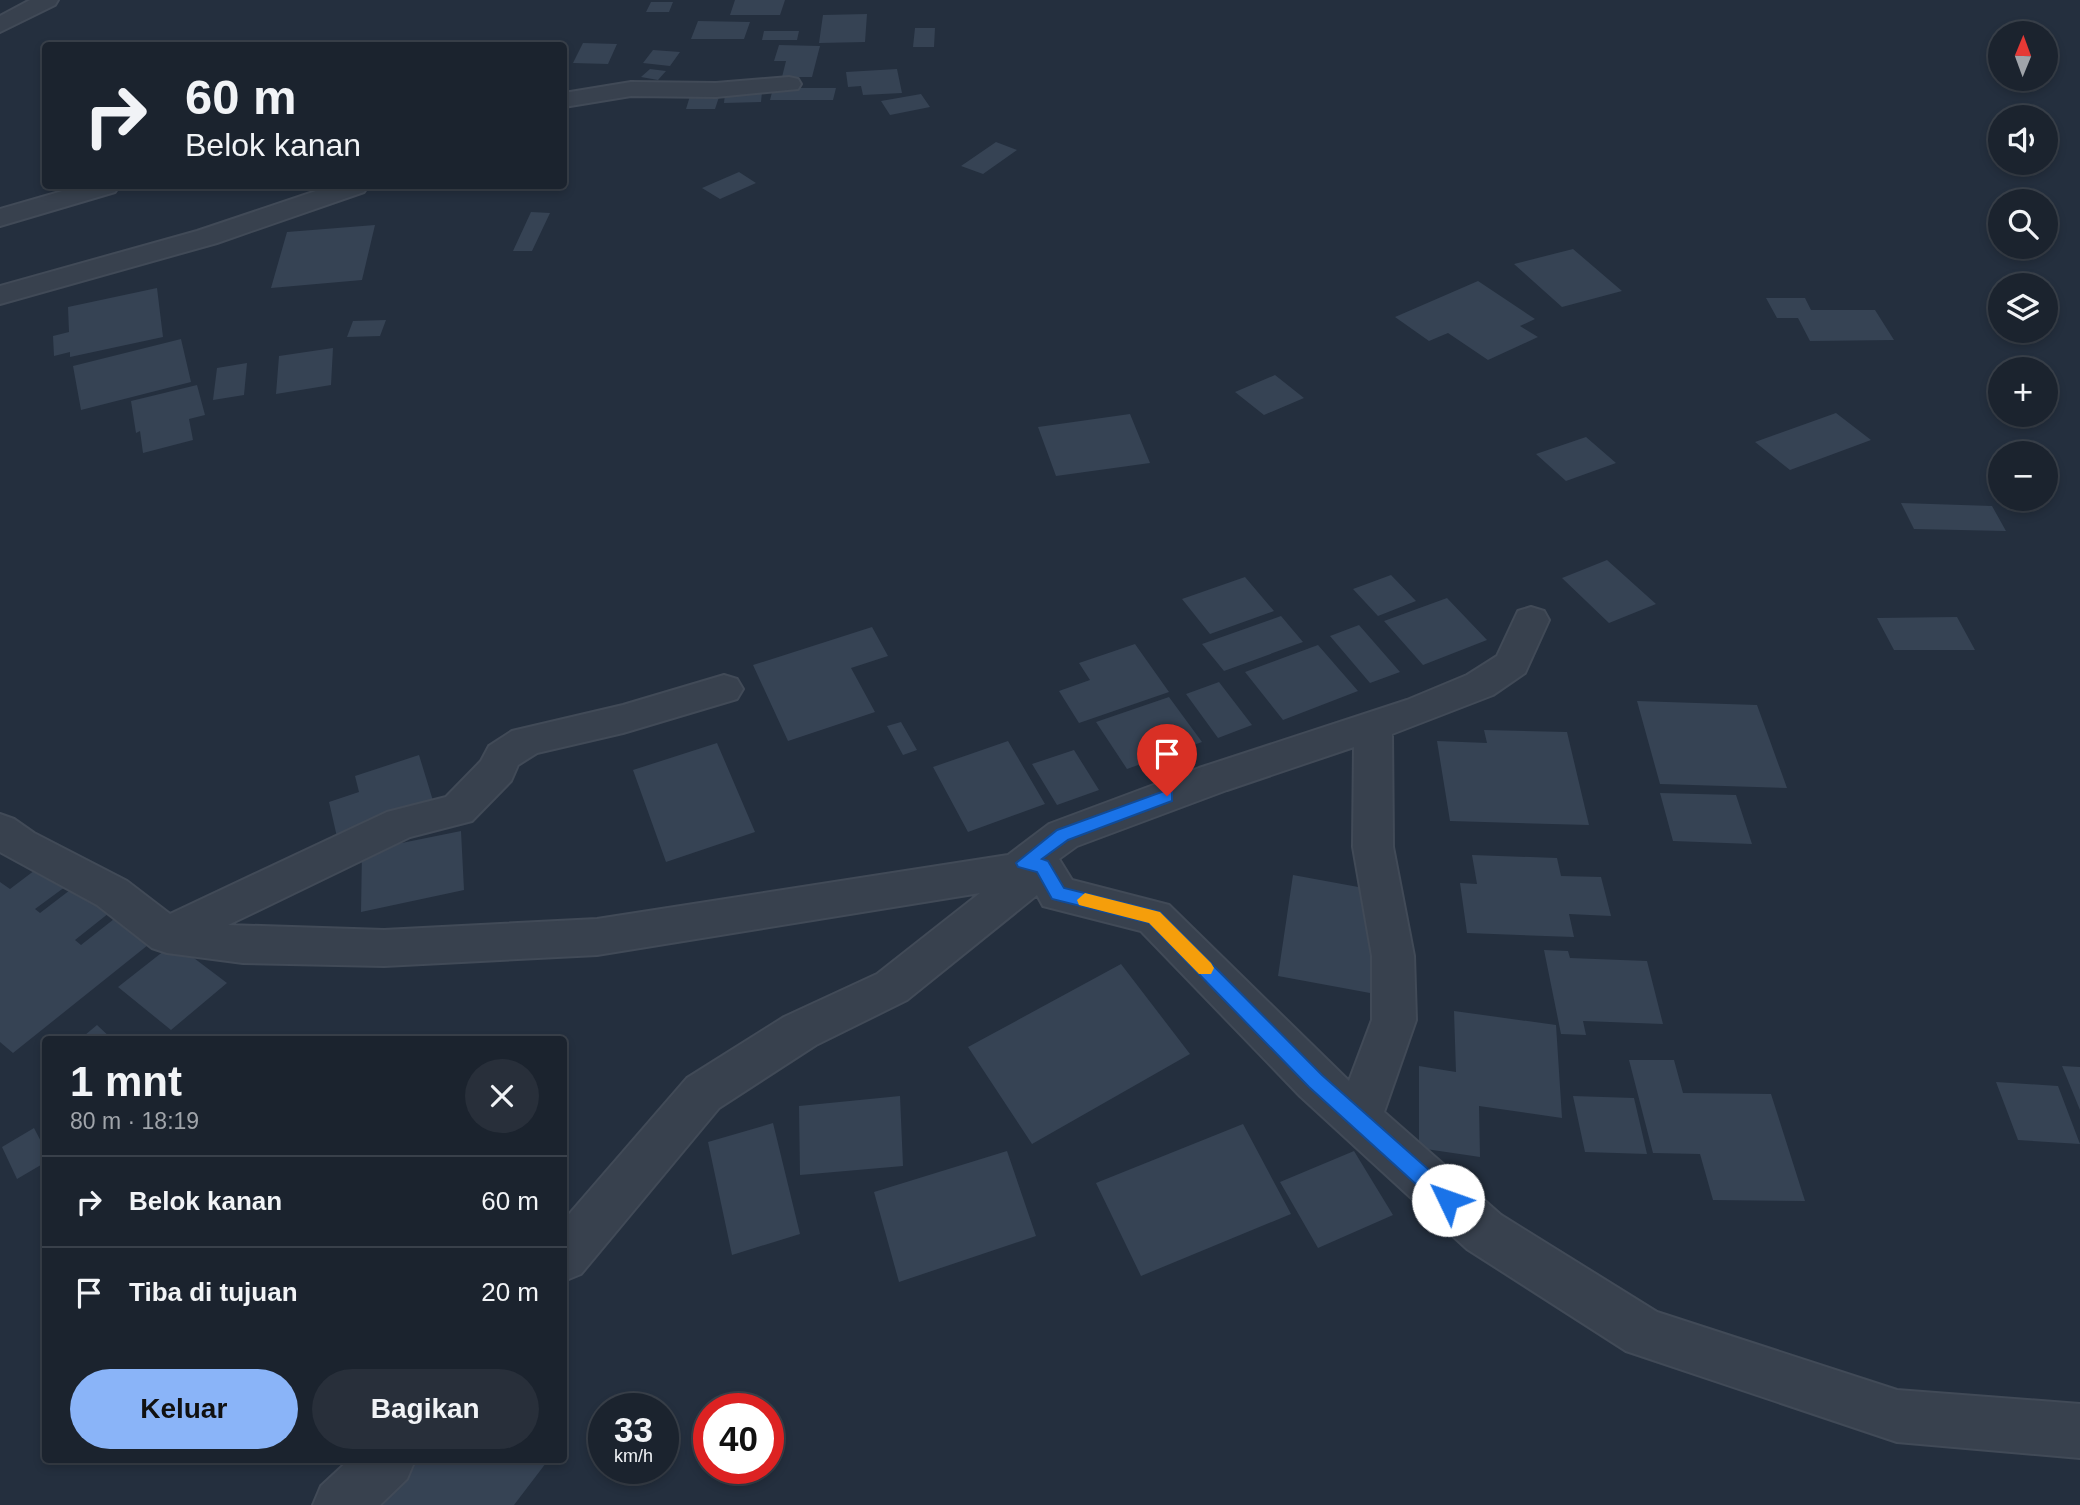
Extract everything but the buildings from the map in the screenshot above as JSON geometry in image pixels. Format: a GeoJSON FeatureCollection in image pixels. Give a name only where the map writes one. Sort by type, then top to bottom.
{"type":"FeatureCollection","features":[{"type":"Feature","properties":{"kind":"street"},"geometry":{"type":"LineString","coordinates":[[0,25],[47,0]]}},
{"type":"Feature","properties":{"kind":"street"},"geometry":{"type":"LineString","coordinates":[[567,100],[631,89],[716,90],[789,84]]}},
{"type":"Feature","properties":{"kind":"street"},"geometry":{"type":"LineString","coordinates":[[0,218],[42,186]]}},
{"type":"Feature","properties":{"kind":"street"},"geometry":{"type":"LineString","coordinates":[[0,218],[96,189]]}},
{"type":"Feature","properties":{"kind":"street"},"geometry":{"type":"LineString","coordinates":[[0,295],[207,237],[346,189]]}},
{"type":"Feature","properties":{"kind":"street"},"geometry":{"type":"LineString","coordinates":[[1042,866],[1024,863],[1063,835],[1213,779],[1420,710],[1502,672],[1512,664],[1519,653],[1531,620]]}},
{"type":"Feature","properties":{"kind":"street"},"geometry":{"type":"LineString","coordinates":[[167,935],[401,823],[458,810],[497,770],[503,756],[526,741],[623,719],[724,689]]}},
{"type":"Feature","properties":{"kind":"street"},"geometry":{"type":"LineString","coordinates":[[1358,1120],[1394,1020],[1393,956],[1373,847],[1373,726]]}},
{"type":"Feature","properties":{"kind":"street"},"geometry":{"type":"LineString","coordinates":[[0,830],[20,845],[112,893],[167,935],[243,945],[384,947],[597,937],[1042,866]]}},
{"type":"Feature","properties":{"kind":"street"},"geometry":{"type":"LineString","coordinates":[[1042,866],[1058,894],[1154,917],[1315,1081],[1484,1232],[1644,1333],[1898,1416],[2080,1431]]}},
{"type":"Feature","properties":{"kind":"street"},"geometry":{"type":"LineString","coordinates":[[567,1253],[703,1093],[800,1031],[892,987],[1042,866]]}},
{"type":"Feature","properties":{"kind":"street"},"geometry":{"type":"LineString","coordinates":[[340,1505],[385,1463]]}},
{"type":"Feature","properties":{"kind":"slow traffic"},"geometry":{"type":"LineString","coordinates":[[1085,900],[1154,917],[1205,968]]}},
{"type":"Feature","properties":{"kind":"route"},"geometry":{"type":"LineString","coordinates":[[1167,796],[1063,835],[1024,863],[1042,866],[1058,894],[1154,917],[1315,1081],[1448,1200]]}}]}
